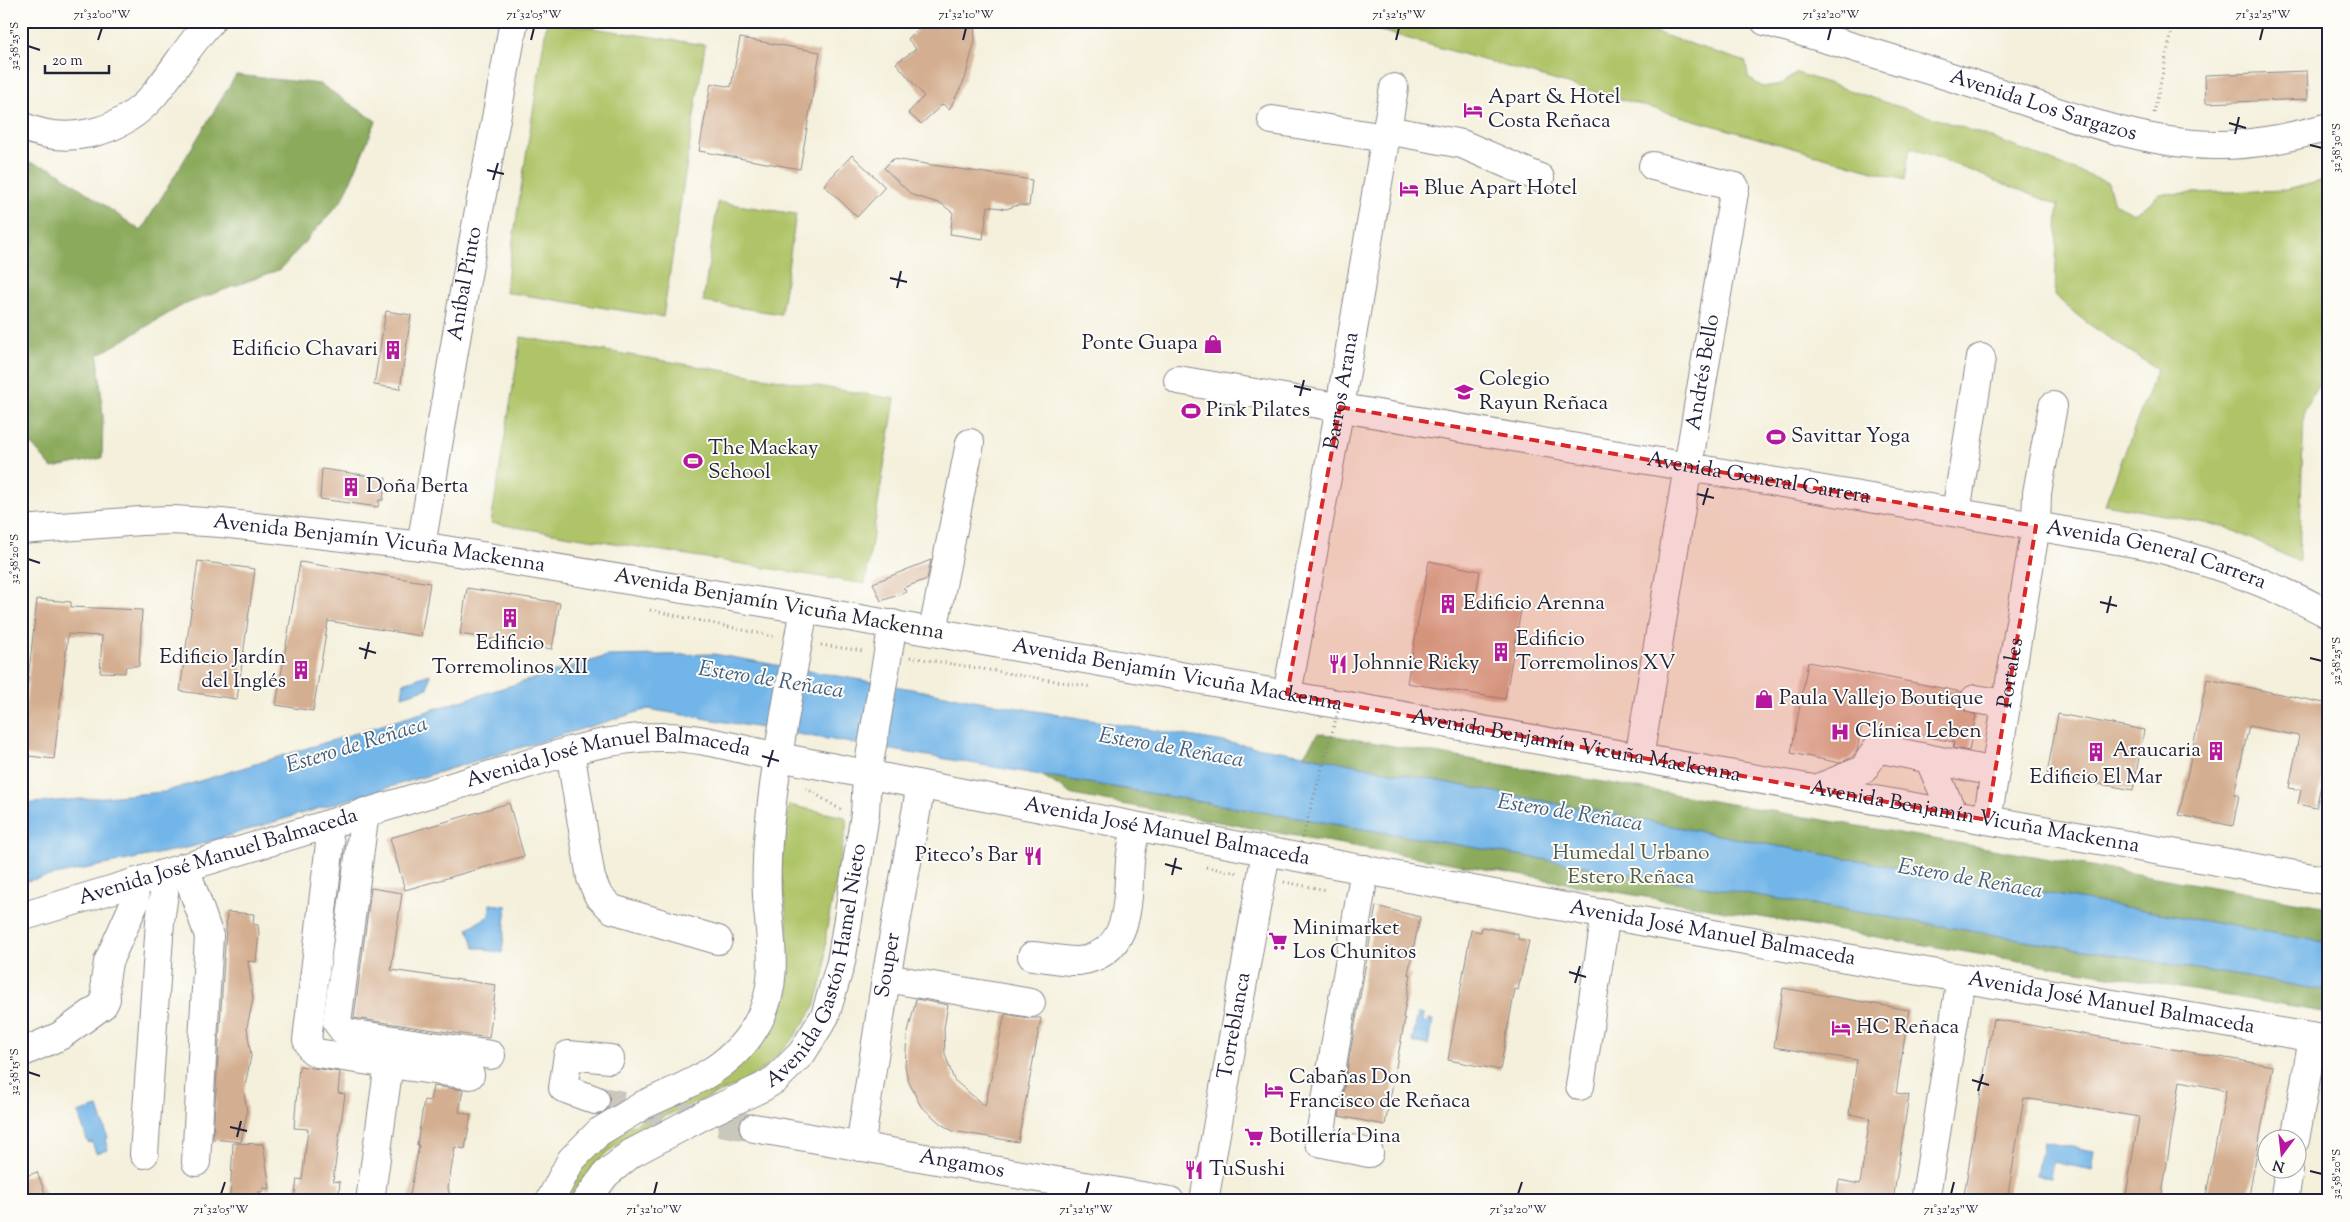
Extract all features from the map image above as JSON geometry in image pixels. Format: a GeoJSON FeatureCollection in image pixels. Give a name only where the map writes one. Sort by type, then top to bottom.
{"type":"FeatureCollection","features":[{"type":"Feature","properties":{"kind":"street"},"geometry":{"type":"LineString","coordinates":[[21,126],[49,134],[66,136],[98,132],[118,124],[134,115],[152,97],[197,36],[211,21]]}},
{"type":"Feature","properties":{"kind":"street","name":"Aníbal Pinto"},"geometry":{"type":"LineString","coordinates":[[421,546],[465,286],[514,21]]}},
{"type":"Feature","properties":{"kind":"street","name":"Avenida Los Sargazos"},"geometry":{"type":"LineString","coordinates":[[1765,21],[1979,86],[2080,120],[2148,138],[2198,144],[2247,144],[2278,140],[2329,127]]}},
{"type":"Feature","properties":{"kind":"street","name":"Barros Arana"},"geometry":{"type":"LineString","coordinates":[[1287,694],[1340,407],[1394,88]]}},
{"type":"Feature","properties":{"kind":"street"},"geometry":{"type":"LineString","coordinates":[[1272,120],[1462,144],[1540,178]]}},
{"type":"Feature","properties":{"kind":"street","name":"Andrés Bello"},"geometry":{"type":"LineString","coordinates":[[1639,758],[1735,187],[1653,166]]}},
{"type":"Feature","properties":{"kind":"street"},"geometry":{"type":"LineString","coordinates":[[1956,512],[1981,358]]}},
{"type":"Feature","properties":{"kind":"street","name":"Avenida General Carrera"},"geometry":{"type":"LineString","coordinates":[[1178,380],[2121,540],[2188,556],[2269,585],[2329,614]]}},
{"type":"Feature","properties":{"kind":"street","name":"Portales"},"geometry":{"type":"LineString","coordinates":[[1986,820],[2036,526],[2037,493],[2053,406]]}},
{"type":"Feature","properties":{"kind":"street"},"geometry":{"type":"LineString","coordinates":[[933,631],[970,443]]}},
{"type":"Feature","properties":{"kind":"street","name":"Avenida Benjamín Vicuña Mackenna"},"geometry":{"type":"LineString","coordinates":[[21,530],[141,520],[181,520],[421,546],[893,624],[1287,694],[1337,716],[1639,758],[2329,881]]}},
{"type":"Feature","properties":{"kind":"street","name":"Avenida Gastón Hamel Nieto"},"geometry":{"type":"LineString","coordinates":[[550,1201],[571,1160],[599,1132],[644,1104],[683,1088],[730,1059],[750,1036],[766,1004],[773,969],[767,895],[768,850],[781,747],[804,609]]}},
{"type":"Feature","properties":{"kind":"street","name":"Avenida Gastón Hamel Nieto"},"geometry":{"type":"LineString","coordinates":[[586,1201],[606,1174],[632,1153],[776,1079],[802,1053],[825,1016],[841,962],[865,814],[869,764],[893,624]]}},
{"type":"Feature","properties":{"kind":"street"},"geometry":{"type":"LineString","coordinates":[[1975,699],[2005,704]]}},
{"type":"Feature","properties":{"kind":"street","name":"Avenida José Manuel Balmaceda"},"geometry":{"type":"LineString","coordinates":[[21,917],[134,883],[171,878],[365,812],[570,750],[603,742],[662,736],[781,747],[869,764],[921,785],[1266,852],[1961,978],[2321,1039]]}},
{"type":"Feature","properties":{"kind":"street"},"geometry":{"type":"LineString","coordinates":[[1816,789],[1862,770],[1877,748],[1994,772]]}},
{"type":"Feature","properties":{"kind":"street"},"geometry":{"type":"LineString","coordinates":[[570,750],[591,878],[598,895],[612,909],[718,940]]}},
{"type":"Feature","properties":{"kind":"street"},"geometry":{"type":"LineString","coordinates":[[1929,759],[1953,814]]}},
{"type":"Feature","properties":{"kind":"street","name":"Souper"},"geometry":{"type":"LineString","coordinates":[[860,1147],[886,978],[921,785]]}},
{"type":"Feature","properties":{"kind":"street"},"geometry":{"type":"LineString","coordinates":[[365,812],[337,1022],[339,1026],[348,1033],[491,1055]]}},
{"type":"Feature","properties":{"kind":"street"},"geometry":{"type":"LineString","coordinates":[[325,825],[330,843],[307,1036],[308,1045],[317,1053],[470,1075]]}},
{"type":"Feature","properties":{"kind":"street"},"geometry":{"type":"LineString","coordinates":[[1032,956],[1077,961],[1089,958],[1105,950],[1118,936],[1128,912],[1131,859],[1136,827]]}},
{"type":"Feature","properties":{"kind":"street","name":"Torreblanca"},"geometry":{"type":"LineString","coordinates":[[1204,1201],[1266,852]]}},
{"type":"Feature","properties":{"kind":"street"},"geometry":{"type":"LineString","coordinates":[[1365,869],[1320,1142],[1369,1153]]}},
{"type":"Feature","properties":{"kind":"street"},"geometry":{"type":"LineString","coordinates":[[171,878],[175,911],[173,982]]}},
{"type":"Feature","properties":{"kind":"street"},"geometry":{"type":"LineString","coordinates":[[144,1154],[160,922],[171,878]]}},
{"type":"Feature","properties":{"kind":"street"},"geometry":{"type":"LineString","coordinates":[[171,878],[209,936],[196,1162]]}},
{"type":"Feature","properties":{"kind":"street"},"geometry":{"type":"LineString","coordinates":[[21,1053],[60,1036],[103,1005],[106,999],[105,981],[108,962],[135,902],[134,883]]}},
{"type":"Feature","properties":{"kind":"street"},"geometry":{"type":"LineString","coordinates":[[1580,1086],[1606,914]]}},
{"type":"Feature","properties":{"kind":"street"},"geometry":{"type":"LineString","coordinates":[[886,978],[1031,1003]]}},
{"type":"Feature","properties":{"kind":"street"},"geometry":{"type":"LineString","coordinates":[[1925,1201],[1961,978]]}},
{"type":"Feature","properties":{"kind":"street"},"geometry":{"type":"LineString","coordinates":[[2298,1130],[2321,1039]]}},
{"type":"Feature","properties":{"kind":"street"},"geometry":{"type":"LineString","coordinates":[[595,1100],[563,1088],[568,1055],[610,1059]]}},
{"type":"Feature","properties":{"kind":"street"},"geometry":{"type":"LineString","coordinates":[[370,1201],[389,1064]]}},
{"type":"Feature","properties":{"kind":"street","name":"Angamos"},"geometry":{"type":"LineString","coordinates":[[754,1128],[1170,1201]]}},
{"type":"Feature","properties":{"kind":"street"},"geometry":{"type":"LineString","coordinates":[[2284,1201],[2287,1180]]}},
{"type":"Feature","properties":{"kind":"path"},"geometry":{"type":"LineString","coordinates":[[2148,138],[2174,21]]}},
{"type":"Feature","properties":{"kind":"path"},"geometry":{"type":"LineString","coordinates":[[643,608],[798,647],[887,660],[933,660],[1099,688]]}},
{"type":"Feature","properties":{"kind":"path"},"geometry":{"type":"LineString","coordinates":[[1323,727],[1337,716]]}},
{"type":"Feature","properties":{"kind":"path"},"geometry":{"type":"LineString","coordinates":[[1337,716],[1343,731]]}},
{"type":"Feature","properties":{"kind":"path"},"geometry":{"type":"LineString","coordinates":[[1297,857],[1337,716]]}},
{"type":"Feature","properties":{"kind":"highlighted area"},"geometry":{"type":"Polygon","coordinates":[[[1340,407],[2036,526],[1987,820],[1287,694],[1340,407]]]}},
{"type":"Feature","properties":{"kind":"green space"},"geometry":{"type":"Polygon","coordinates":[[[547,21],[705,45],[663,317],[505,292],[547,21]]]}},
{"type":"Feature","properties":{"kind":"green space"},"geometry":{"type":"Polygon","coordinates":[[[1346,21],[1620,21],[1746,62],[1748,78],[1763,87],[1782,84],[1797,73],[1979,133],[2108,183],[2114,203],[2132,213],[2145,207],[2159,194],[2287,190],[2329,179],[2329,364],[2304,412],[2299,562],[2226,527],[2105,504],[2157,369],[2091,326],[2055,295],[2058,205],[1910,147],[1905,180],[1346,21]]]}},
{"type":"Feature","properties":{"kind":"green space"},"geometry":{"type":"Polygon","coordinates":[[[236,75],[320,84],[376,121],[343,199],[281,269],[183,305],[98,355],[103,417],[102,458],[52,468],[21,432],[21,160],[53,169],[141,231],[236,75]]]}},
{"type":"Feature","properties":{"kind":"green space"},"geometry":{"type":"Polygon","coordinates":[[[718,202],[796,214],[781,314],[703,302],[718,202]]]}},
{"type":"Feature","properties":{"kind":"green space","name":"The Mackay School"},"geometry":{"type":"Polygon","coordinates":[[[521,337],[895,399],[865,584],[491,523],[521,337]]]}},
{"type":"Feature","properties":{"kind":"green space"},"geometry":{"type":"Polygon","coordinates":[[[1318,733],[2329,907],[2329,943],[1760,843],[1304,755],[1318,733]]]}},
{"type":"Feature","properties":{"kind":"green space"},"geometry":{"type":"Polygon","coordinates":[[[1041,775],[2329,991],[2329,1013],[1823,928],[1273,832],[1073,795],[1041,775]]]}},
{"type":"Feature","properties":{"kind":"green space"},"geometry":{"type":"Polygon","coordinates":[[[789,805],[845,817],[847,823],[826,933],[825,971],[815,1006],[793,1039],[765,1068],[742,1083],[639,1129],[606,1153],[582,1180],[570,1201],[562,1201],[592,1154],[626,1128],[710,1087],[740,1067],[767,1034],[788,976],[787,926],[781,868],[789,805]]]}},
{"type":"Feature","properties":{"kind":"water","name":"Humedal Urbano Estero Reñaca"},"geometry":{"type":"Polygon","coordinates":[[[714,654],[1030,710],[1304,755],[1760,843],[2329,943],[2329,991],[648,709],[191,847],[21,882],[21,804],[164,792],[607,656],[714,654]]]}},
{"type":"Feature","properties":{"kind":"water"},"geometry":{"type":"Polygon","coordinates":[[[430,674],[428,688],[402,696],[404,683],[430,674]]]}},
{"type":"Feature","properties":{"kind":"water"},"geometry":{"type":"Polygon","coordinates":[[[490,904],[507,906],[502,953],[486,950],[486,948],[475,948],[468,928],[489,916],[490,904]]]}},
{"type":"Feature","properties":{"kind":"water"},"geometry":{"type":"Polygon","coordinates":[[[1418,1013],[1424,1014],[1423,1022],[1427,1023],[1428,1019],[1433,1020],[1428,1045],[1412,1042],[1418,1013]]]}},
{"type":"Feature","properties":{"kind":"water"},"geometry":{"type":"Polygon","coordinates":[[[98,1107],[108,1138],[105,1139],[108,1150],[96,1153],[92,1142],[88,1143],[78,1113],[98,1107]]]}},
{"type":"Feature","properties":{"kind":"water"},"geometry":{"type":"Polygon","coordinates":[[[2043,1142],[2095,1151],[2092,1170],[2053,1162],[2050,1178],[2037,1176],[2043,1142]]]}},
{"type":"Feature","properties":{"kind":"building"},"geometry":{"type":"Polygon","coordinates":[[[926,21],[974,21],[975,40],[965,79],[949,110],[943,104],[921,124],[908,113],[924,96],[896,63],[916,49],[908,39],[926,21]]]}},
{"type":"Feature","properties":{"kind":"building"},"geometry":{"type":"Polygon","coordinates":[[[740,38],[820,52],[800,169],[699,151],[711,83],[731,87],[740,38]]]}},
{"type":"Feature","properties":{"kind":"building"},"geometry":{"type":"Polygon","coordinates":[[[2307,71],[2308,99],[2206,103],[2205,75],[2307,71]]]}},
{"type":"Feature","properties":{"kind":"building"},"geometry":{"type":"Polygon","coordinates":[[[852,155],[885,187],[857,217],[824,185],[852,155]]]}},
{"type":"Feature","properties":{"kind":"building"},"geometry":{"type":"Polygon","coordinates":[[[893,159],[1032,180],[1029,206],[1018,205],[1006,209],[988,206],[983,239],[950,234],[953,213],[942,204],[912,195],[884,168],[893,159]]]}},
{"type":"Feature","properties":{"kind":"building","name":"Edificio Chavari"},"geometry":{"type":"Polygon","coordinates":[[[386,311],[411,315],[400,389],[374,385],[386,311]]]}},
{"type":"Feature","properties":{"kind":"building","name":"Doña Berta"},"geometry":{"type":"Polygon","coordinates":[[[322,469],[386,478],[383,500],[379,500],[378,507],[320,499],[322,469]]]}},
{"type":"Feature","properties":{"kind":"building"},"geometry":{"type":"Polygon","coordinates":[[[931,560],[927,579],[903,588],[907,592],[881,601],[873,583],[931,560]]]}},
{"type":"Feature","properties":{"kind":"building"},"geometry":{"type":"Polygon","coordinates":[[[198,561],[255,569],[237,699],[180,691],[198,561]]]}},
{"type":"Feature","properties":{"kind":"building"},"geometry":{"type":"Polygon","coordinates":[[[1429,561],[1480,571],[1475,601],[1521,610],[1505,699],[1407,683],[1429,561]]]}},
{"type":"Feature","properties":{"kind":"building","name":"Edificio Jardín del Inglés"},"geometry":{"type":"Polygon","coordinates":[[[300,562],[430,583],[421,636],[328,621],[313,711],[276,705],[300,562]]]}},
{"type":"Feature","properties":{"kind":"building","name":"Edificio Torremolinos XII"},"geometry":{"type":"Polygon","coordinates":[[[467,588],[560,603],[552,649],[460,634],[467,588]]]}},
{"type":"Feature","properties":{"kind":"building"},"geometry":{"type":"Polygon","coordinates":[[[37,599],[71,602],[71,607],[142,610],[139,666],[126,666],[125,673],[100,672],[102,636],[68,634],[54,759],[21,755],[21,717],[24,717],[37,599]]]}},
{"type":"Feature","properties":{"kind":"building"},"geometry":{"type":"Polygon","coordinates":[[[1808,662],[1962,692],[1961,705],[1965,711],[1976,715],[1969,751],[1953,748],[1954,742],[1862,724],[1857,751],[1852,757],[1840,763],[1791,753],[1808,662]]]}},
{"type":"Feature","properties":{"kind":"building","name":"Araucaria"},"geometry":{"type":"Polygon","coordinates":[[[2207,679],[2329,704],[2329,749],[2316,808],[2298,804],[2301,790],[2289,788],[2299,736],[2249,726],[2234,794],[2239,795],[2233,826],[2179,815],[2207,679]]]}},
{"type":"Feature","properties":{"kind":"building","name":"Edificio El Mar"},"geometry":{"type":"Polygon","coordinates":[[[2058,714],[2144,730],[2133,790],[2047,774],[2058,714]]]}},
{"type":"Feature","properties":{"kind":"building"},"geometry":{"type":"Polygon","coordinates":[[[509,803],[524,856],[405,890],[390,838],[509,803]]]}},
{"type":"Feature","properties":{"kind":"building"},"geometry":{"type":"Polygon","coordinates":[[[371,888],[402,893],[391,970],[496,985],[489,1038],[354,1018],[371,888]]]}},
{"type":"Feature","properties":{"kind":"building"},"geometry":{"type":"Polygon","coordinates":[[[1376,906],[1420,917],[1408,974],[1411,974],[1403,1018],[1405,1019],[1385,1125],[1339,1116],[1376,906]]]}},
{"type":"Feature","properties":{"kind":"building"},"geometry":{"type":"Polygon","coordinates":[[[227,912],[254,914],[253,924],[258,925],[259,933],[256,962],[248,961],[253,999],[247,1027],[251,1056],[244,1091],[247,1113],[241,1142],[213,1139],[227,912]]]}},
{"type":"Feature","properties":{"kind":"building"},"geometry":{"type":"Polygon","coordinates":[[[1482,927],[1518,934],[1518,939],[1529,941],[1518,990],[1515,989],[1500,1070],[1448,1060],[1471,930],[1481,932],[1482,927]]]}},
{"type":"Feature","properties":{"kind":"building"},"geometry":{"type":"Polygon","coordinates":[[[1783,988],[1909,1010],[1896,1093],[1909,1095],[1893,1201],[1836,1201],[1839,1180],[1860,1184],[1870,1118],[1849,1114],[1857,1060],[1774,1047],[1783,988]]]}},
{"type":"Feature","properties":{"kind":"building"},"geometry":{"type":"Polygon","coordinates":[[[916,999],[948,1005],[944,1028],[945,1054],[954,1080],[985,1106],[1005,1014],[1041,1018],[1018,1142],[953,1131],[941,1124],[920,1105],[908,1080],[905,1066],[907,1037],[916,999]]]}},
{"type":"Feature","properties":{"kind":"building"},"geometry":{"type":"Polygon","coordinates":[[[1993,1019],[2273,1066],[2261,1130],[2258,1130],[2258,1147],[2248,1201],[2205,1201],[2226,1090],[2180,1081],[2161,1201],[2125,1201],[2139,1117],[2024,1098],[2007,1201],[1963,1201],[1993,1019]]]}},
{"type":"Feature","properties":{"kind":"building"},"geometry":{"type":"Polygon","coordinates":[[[299,1066],[340,1072],[338,1093],[345,1094],[333,1181],[340,1182],[338,1201],[294,1201],[297,1179],[302,1180],[308,1129],[294,1128],[299,1066]]]}},
{"type":"Feature","properties":{"kind":"building"},"geometry":{"type":"Polygon","coordinates":[[[433,1086],[463,1090],[459,1112],[471,1115],[465,1149],[455,1147],[448,1188],[451,1201],[409,1201],[419,1145],[417,1145],[424,1100],[430,1101],[433,1086]]]}},
{"type":"Feature","properties":{"kind":"building"},"geometry":{"type":"Polygon","coordinates":[[[233,1143],[263,1144],[270,1189],[263,1188],[262,1192],[258,1192],[258,1201],[230,1198],[233,1143]]]}},
{"type":"Feature","properties":{"kind":"building"},"geometry":{"type":"Polygon","coordinates":[[[37,1172],[48,1201],[21,1201],[21,1178],[37,1172]]]}},
{"type":"Feature","properties":{"kind":"tunnel"},"geometry":{"type":"LineString","coordinates":[[595,1100],[754,1128]]}},
{"type":"Feature","properties":{"kind":"place","name":"Apart & Hotel Costa Reñaca"},"geometry":{"type":"Point","coordinates":[1473,110]}},
{"type":"Feature","properties":{"kind":"place","name":"Blue Apart Hotel"},"geometry":{"type":"Point","coordinates":[1409,189]}},
{"type":"Feature","properties":{"kind":"place","name":"Ponte Guapa"},"geometry":{"type":"Point","coordinates":[1213,344]}},
{"type":"Feature","properties":{"kind":"place","name":"Edificio Chavari"},"geometry":{"type":"Point","coordinates":[393,350]}},
{"type":"Feature","properties":{"kind":"place","name":"Colegio Rayun Reñaca"},"geometry":{"type":"Point","coordinates":[1464,392]}},
{"type":"Feature","properties":{"kind":"place","name":"Pink Pilates"},"geometry":{"type":"Point","coordinates":[1191,411]}},
{"type":"Feature","properties":{"kind":"place","name":"Savittar Yoga"},"geometry":{"type":"Point","coordinates":[1776,437]}},
{"type":"Feature","properties":{"kind":"place","name":"The Mackay School"},"geometry":{"type":"Point","coordinates":[693,461]}},
{"type":"Feature","properties":{"kind":"place","name":"Doña Berta"},"geometry":{"type":"Point","coordinates":[351,487]}},
{"type":"Feature","properties":{"kind":"place","name":"Edificio Arenna"},"geometry":{"type":"Point","coordinates":[1448,604]}},
{"type":"Feature","properties":{"kind":"place","name":"Edificio Torremolinos XII"},"geometry":{"type":"Point","coordinates":[510,618]}},
{"type":"Feature","properties":{"kind":"place","name":"Edificio Torremolinos XV"},"geometry":{"type":"Point","coordinates":[1501,652]}},
{"type":"Feature","properties":{"kind":"place","name":"Johnnie Ricky"},"geometry":{"type":"Point","coordinates":[1338,664]}},
{"type":"Feature","properties":{"kind":"place","name":"Edificio Jardín del Inglés"},"geometry":{"type":"Point","coordinates":[301,670]}},
{"type":"Feature","properties":{"kind":"place","name":"Paula Vallejo Boutique"},"geometry":{"type":"Point","coordinates":[1764,699]}},
{"type":"Feature","properties":{"kind":"place","name":"Clínica Leben"},"geometry":{"type":"Point","coordinates":[1840,732]}},
{"type":"Feature","properties":{"kind":"place","name":"Araucaria"},"geometry":{"type":"Point","coordinates":[2216,751]}},
{"type":"Feature","properties":{"kind":"place","name":"Edificio El Mar"},"geometry":{"type":"Point","coordinates":[2096,752]}},
{"type":"Feature","properties":{"kind":"place","name":"Piteco's Bar"},"geometry":{"type":"Point","coordinates":[1033,856]}},
{"type":"Feature","properties":{"kind":"place","name":"Minimarket Los Chunitos"},"geometry":{"type":"Point","coordinates":[1278,941]}},
{"type":"Feature","properties":{"kind":"place","name":"HC Reñaca"},"geometry":{"type":"Point","coordinates":[1841,1028]}},
{"type":"Feature","properties":{"kind":"place","name":"Cabañas Don Francisco de Reñaca"},"geometry":{"type":"Point","coordinates":[1274,1090]}},
{"type":"Feature","properties":{"kind":"place","name":"Botillería Dina"},"geometry":{"type":"Point","coordinates":[1254,1137]}},
{"type":"Feature","properties":{"kind":"place","name":"TuSushi"},"geometry":{"type":"Point","coordinates":[1194,1170]}},
{"type":"Feature","properties":{"kind":"water label","name":"Estero de Reñaca"},"geometry":{"type":"Point","coordinates":[771,681]}},
{"type":"Feature","properties":{"kind":"water label","name":"Estero de Reñaca"},"geometry":{"type":"Point","coordinates":[357,746]}},
{"type":"Feature","properties":{"kind":"water label","name":"Estero de Reñaca"},"geometry":{"type":"Point","coordinates":[1171,749]}},
{"type":"Feature","properties":{"kind":"water label","name":"Estero de Reñaca"},"geometry":{"type":"Point","coordinates":[1570,814]}},
{"type":"Feature","properties":{"kind":"water label","name":"Estero de Reñaca"},"geometry":{"type":"Point","coordinates":[1970,880]}}]}
